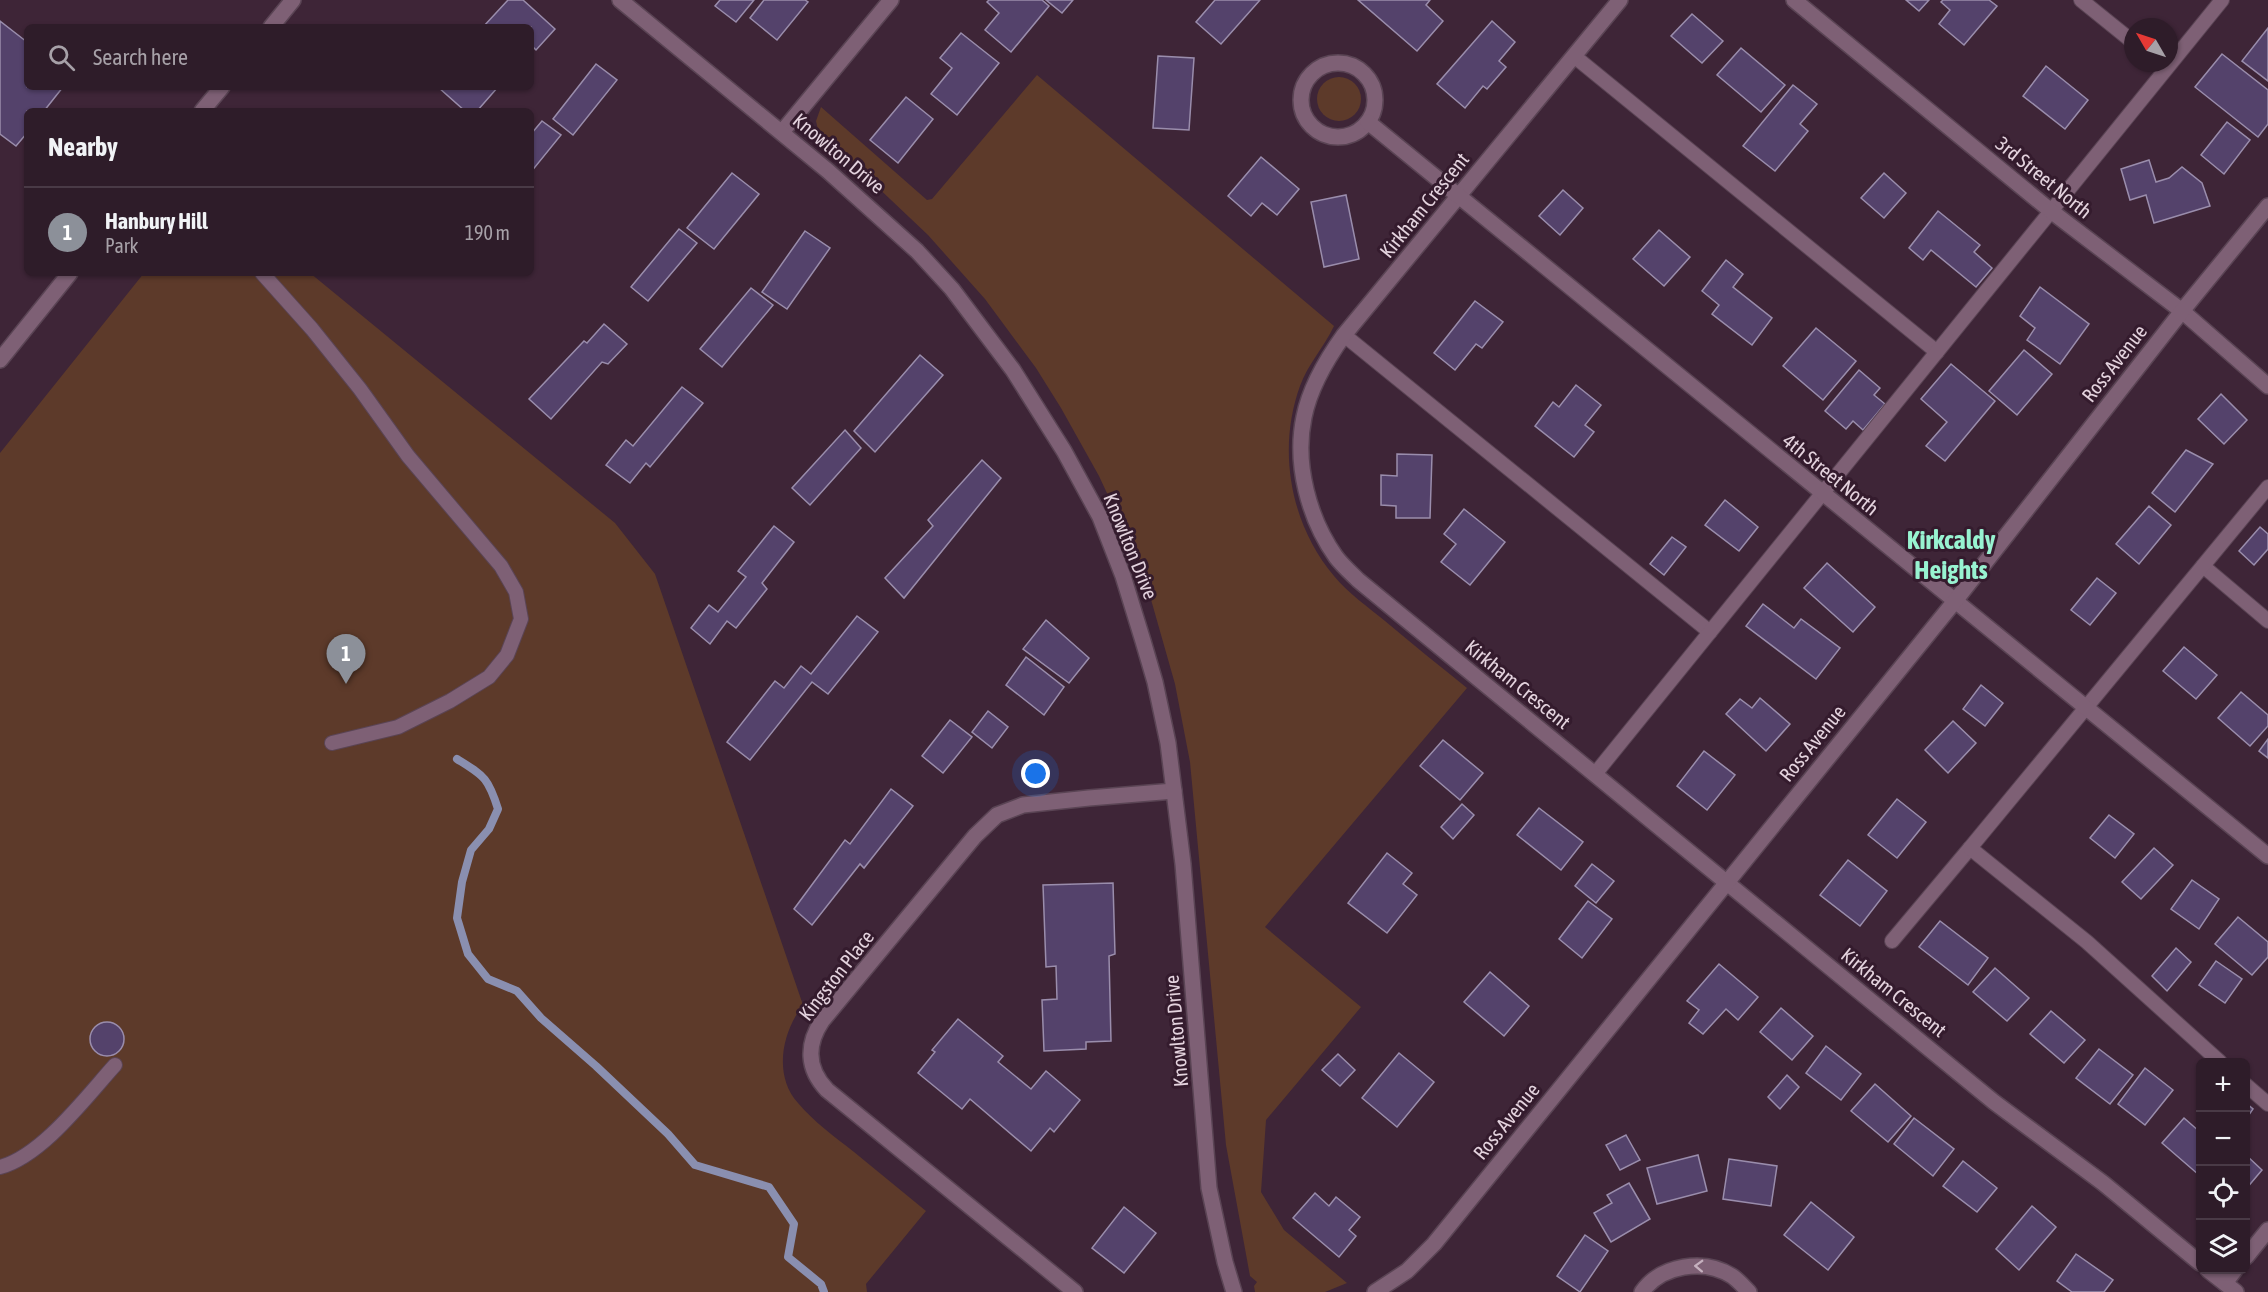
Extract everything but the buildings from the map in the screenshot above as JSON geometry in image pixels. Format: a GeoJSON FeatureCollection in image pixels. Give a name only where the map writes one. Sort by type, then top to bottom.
{"type":"FeatureCollection","features":[{"type":"Feature","properties":{"kind":"street"},"geometry":{"type":"LineString","coordinates":[[273,24],[293,0]]}},
{"type":"Feature","properties":{"kind":"street","name":"Knowlton Drive"},"geometry":{"type":"LineString","coordinates":[[620,0],[782,132],[882,217],[917,251],[952,289],[1013,370],[1064,451],[1100,517],[1123,576],[1155,682],[1168,743],[1183,864],[1209,1188],[1224,1262],[1234,1292]]}},
{"type":"Feature","properties":{"kind":"street"},"geometry":{"type":"LineString","coordinates":[[782,132],[891,0]]}},
{"type":"Feature","properties":{"kind":"street","name":"Kirkham Crescent"},"geometry":{"type":"LineString","coordinates":[[1620,0],[1344,335],[1326,360],[1304,418],[1302,453],[1305,493],[1320,531],[1337,558],[1358,580],[1994,1101],[2103,1183],[2196,1260]]}},
{"type":"Feature","properties":{"kind":"street","name":"3rd Street North"},"geometry":{"type":"LineString","coordinates":[[1794,0],[2051,211],[2181,311],[2268,386]]}},
{"type":"Feature","properties":{"kind":"street"},"geometry":{"type":"LineString","coordinates":[[1335,62],[1359,68],[1367,76],[1374,93],[1374,111],[1368,122],[1359,131],[1348,136],[1335,137],[1313,128],[1303,112],[1301,93],[1305,82],[1313,72],[1335,62]]}},
{"type":"Feature","properties":{"kind":"street"},"geometry":{"type":"LineString","coordinates":[[204,108],[220,90]]}},
{"type":"Feature","properties":{"kind":"street","name":"4th Street North"},"geometry":{"type":"LineString","coordinates":[[1368,122],[2268,856]]}},
{"type":"Feature","properties":{"kind":"street","name":"Ross Avenue"},"geometry":{"type":"LineString","coordinates":[[1375,1292],[1407,1271],[1434,1244],[1955,601],[2181,311],[2268,206]]}},
{"type":"Feature","properties":{"kind":"street"},"geometry":{"type":"LineString","coordinates":[[0,360],[68,276]]}},
{"type":"Feature","properties":{"kind":"street","name":"Kingston Place"},"geometry":{"type":"LineString","coordinates":[[1075,1292],[827,1090],[818,1081],[812,1069],[811,1043],[816,1030],[830,1012],[975,836],[997,815],[1023,806],[1174,791]]}},
{"type":"Feature","properties":{"kind":"street"},"geometry":{"type":"LineString","coordinates":[[2250,1252],[2268,1230]]}},
{"type":"Feature","properties":{"kind":"street"},"geometry":{"type":"LineString","coordinates":[[1642,1292],[1664,1273],[1686,1266],[1710,1267],[1731,1275],[1749,1292]]}},
{"type":"Feature","properties":{"kind":"street"},"geometry":{"type":"LineString","coordinates":[[2214,1274],[2230,1287]]}},
{"type":"Feature","properties":{"kind":"lane"},"geometry":{"type":"LineString","coordinates":[[2081,0],[2124,35]]}},
{"type":"Feature","properties":{"kind":"lane"},"geometry":{"type":"LineString","coordinates":[[2178,48],[2222,0]]}},
{"type":"Feature","properties":{"kind":"lane"},"geometry":{"type":"LineString","coordinates":[[1574,56],[1937,352]]}},
{"type":"Feature","properties":{"kind":"lane"},"geometry":{"type":"LineString","coordinates":[[1594,774],[2051,211],[2157,72]]}},
{"type":"Feature","properties":{"kind":"lane"},"geometry":{"type":"LineString","coordinates":[[265,276],[319,338],[414,463],[501,566],[516,592],[521,619],[507,655],[489,677],[450,701],[398,727],[332,743]]}},
{"type":"Feature","properties":{"kind":"lane"},"geometry":{"type":"LineString","coordinates":[[1344,335],[1710,632]]}},
{"type":"Feature","properties":{"kind":"lane"},"geometry":{"type":"LineString","coordinates":[[1892,941],[2268,487]]}},
{"type":"Feature","properties":{"kind":"lane"},"geometry":{"type":"LineString","coordinates":[[2203,566],[2268,621]]}},
{"type":"Feature","properties":{"kind":"lane"},"geometry":{"type":"LineString","coordinates":[[1970,848],[2087,942],[2216,1058]]}},
{"type":"Feature","properties":{"kind":"lane"},"geometry":{"type":"LineString","coordinates":[[0,1167],[11,1164],[44,1142],[115,1065]]}},
{"type":"Feature","properties":{"kind":"lane"},"geometry":{"type":"LineString","coordinates":[[2250,1088],[2268,1104]]}},
{"type":"Feature","properties":{"kind":"shaded area"},"geometry":{"type":"Polygon","coordinates":[[[1037,75],[1334,326],[1303,378],[1293,410],[1289,435],[1289,460],[1298,510],[1319,555],[1334,576],[1358,600],[1467,688],[1265,927],[1361,1007],[1266,1120],[1261,1192],[1284,1230],[1347,1283],[1325,1292],[1255,1292],[1254,1286],[1257,1282],[1250,1276],[1226,1145],[1190,762],[1175,684],[1150,596],[1125,532],[1099,476],[1061,408],[1036,368],[985,299],[928,235],[871,181],[823,141],[816,121],[821,107],[927,200],[932,199],[1037,75]]]}},
{"type":"Feature","properties":{"kind":"shaded area"},"geometry":{"type":"Polygon","coordinates":[[[1339,77],[1354,84],[1361,99],[1354,114],[1339,121],[1324,114],[1317,99],[1324,84],[1339,77]]]}},
{"type":"Feature","properties":{"kind":"shaded area"},"geometry":{"type":"Polygon","coordinates":[[[142,276],[314,276],[615,523],[655,574],[803,1005],[790,1028],[783,1054],[785,1080],[790,1092],[818,1123],[926,1211],[866,1284],[867,1292],[0,1292],[0,453],[142,276]]]}},
{"type":"Feature","properties":{"kind":"waterway"},"geometry":{"type":"LineString","coordinates":[[457,759],[484,778],[498,809],[489,829],[471,850],[462,882],[457,918],[468,954],[488,979],[517,991],[541,1018],[668,1134],[695,1165],[769,1187],[794,1224],[788,1257],[821,1284],[824,1292]]}},
{"type":"Feature","properties":{"kind":"place","name":"Hanbury Hill"},"geometry":{"type":"Point","coordinates":[346,684]}},
{"type":"Feature","properties":{"kind":"district","name":"Kirkcaldy Heights"},"geometry":{"type":"Point","coordinates":[1951,555]}}]}
